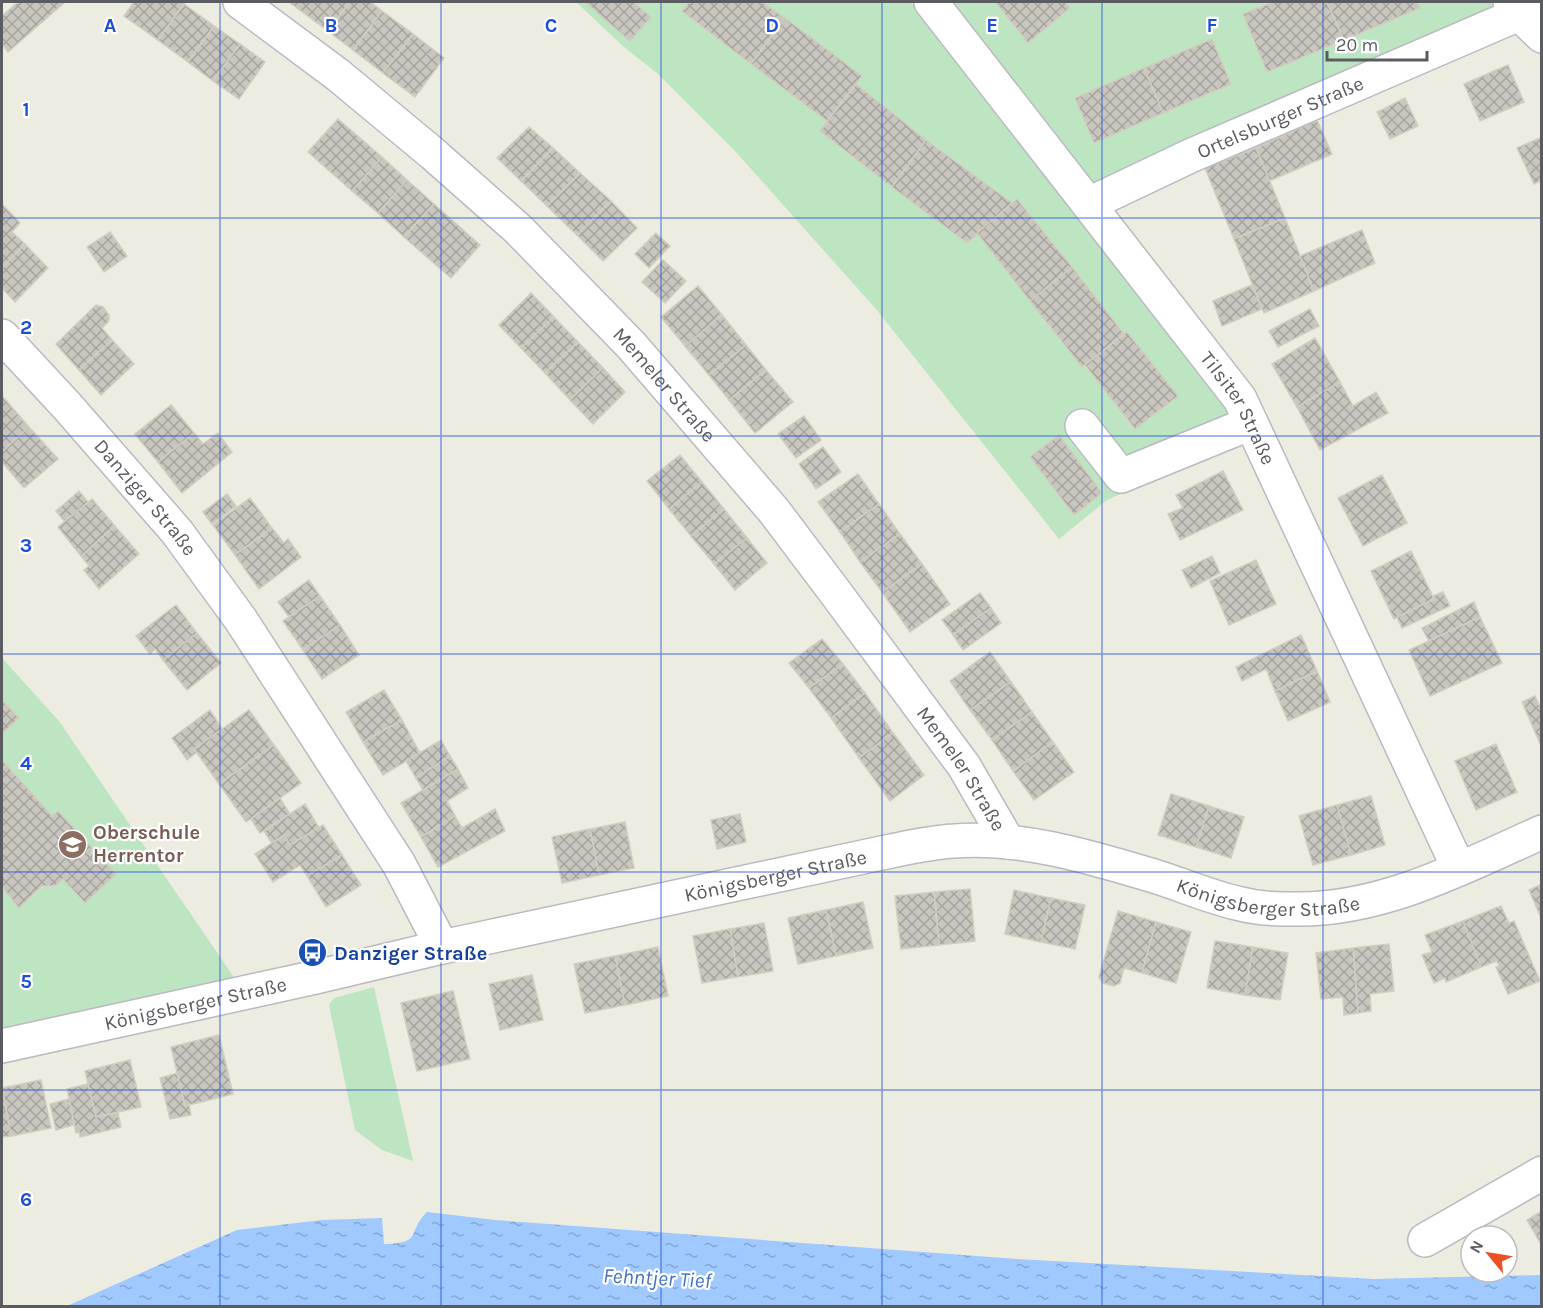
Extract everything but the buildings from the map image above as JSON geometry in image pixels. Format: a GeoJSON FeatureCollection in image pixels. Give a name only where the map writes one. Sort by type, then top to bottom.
{"type":"FeatureCollection","features":[{"type":"Feature","properties":{"kind":"street","name":"Memeler Straße"},"geometry":{"type":"LineString","coordinates":[[240,2],[276,27],[388,115],[475,190],[518,229],[631,345],[774,511],[964,766],[1008,842]]}},
{"type":"Feature","properties":{"kind":"street","name":"Tilsiter Straße"},"geometry":{"type":"LineString","coordinates":[[931,2],[1240,399],[1459,869]]}},
{"type":"Feature","properties":{"kind":"street","name":"Ortelsburger Straße"},"geometry":{"type":"LineString","coordinates":[[1089,204],[1181,160],[1527,13]]}},
{"type":"Feature","properties":{"kind":"street","name":"Danziger Straße"},"geometry":{"type":"LineString","coordinates":[[2,336],[67,406],[177,532],[241,620],[399,864],[442,947]]}},
{"type":"Feature","properties":{"kind":"street"},"geometry":{"type":"LineString","coordinates":[[1082,426],[1121,476],[1251,423]]}},
{"type":"Feature","properties":{"kind":"street","name":"Königsberger Straße"},"geometry":{"type":"LineString","coordinates":[[2,1046],[442,947],[891,851],[952,841],[1008,842],[1074,854],[1243,905],[1302,909],[1357,903],[1388,895],[1459,869],[1542,832]]}},
{"type":"Feature","properties":{"kind":"street"},"geometry":{"type":"LineString","coordinates":[[1425,1240],[1542,1173]]}},
{"type":"Feature","properties":{"kind":"green space"},"geometry":{"type":"Polygon","coordinates":[[[576,2],[1536,2],[1089,203],[1240,399],[1232,445],[1107,500],[1059,539],[876,309],[735,151],[658,74],[624,47],[576,2]]]}},
{"type":"Feature","properties":{"kind":"green space","name":"Oberschule Herrentor"},"geometry":{"type":"Polygon","coordinates":[[[2,658],[59,721],[244,992],[2,1045],[2,887],[19,908],[43,887],[55,887],[64,879],[85,903],[116,874],[58,811],[52,816],[2,760],[2,734],[18,718],[2,700],[2,658]]]}},
{"type":"Feature","properties":{"kind":"green space"},"geometry":{"type":"Polygon","coordinates":[[[374,987],[413,1161],[382,1150],[355,1130],[329,1005],[334,998],[374,987]]]}},
{"type":"Feature","properties":{"kind":"water","name":"Fehntjer Tief"},"geometry":{"type":"Polygon","coordinates":[[[427,1212],[495,1220],[1017,1259],[1374,1279],[1459,1277],[1459,1284],[1519,1284],[1519,1276],[1541,1275],[1541,1306],[67,1306],[237,1230],[322,1220],[382,1218],[384,1244],[405,1242],[410,1239],[427,1212]]]}},
{"type":"Feature","properties":{"kind":"place","name":"Oberschule Herrentor"},"geometry":{"type":"Point","coordinates":[72,844]}},
{"type":"Feature","properties":{"kind":"place","name":"Danziger Straße"},"geometry":{"type":"Point","coordinates":[313,953]}}]}
